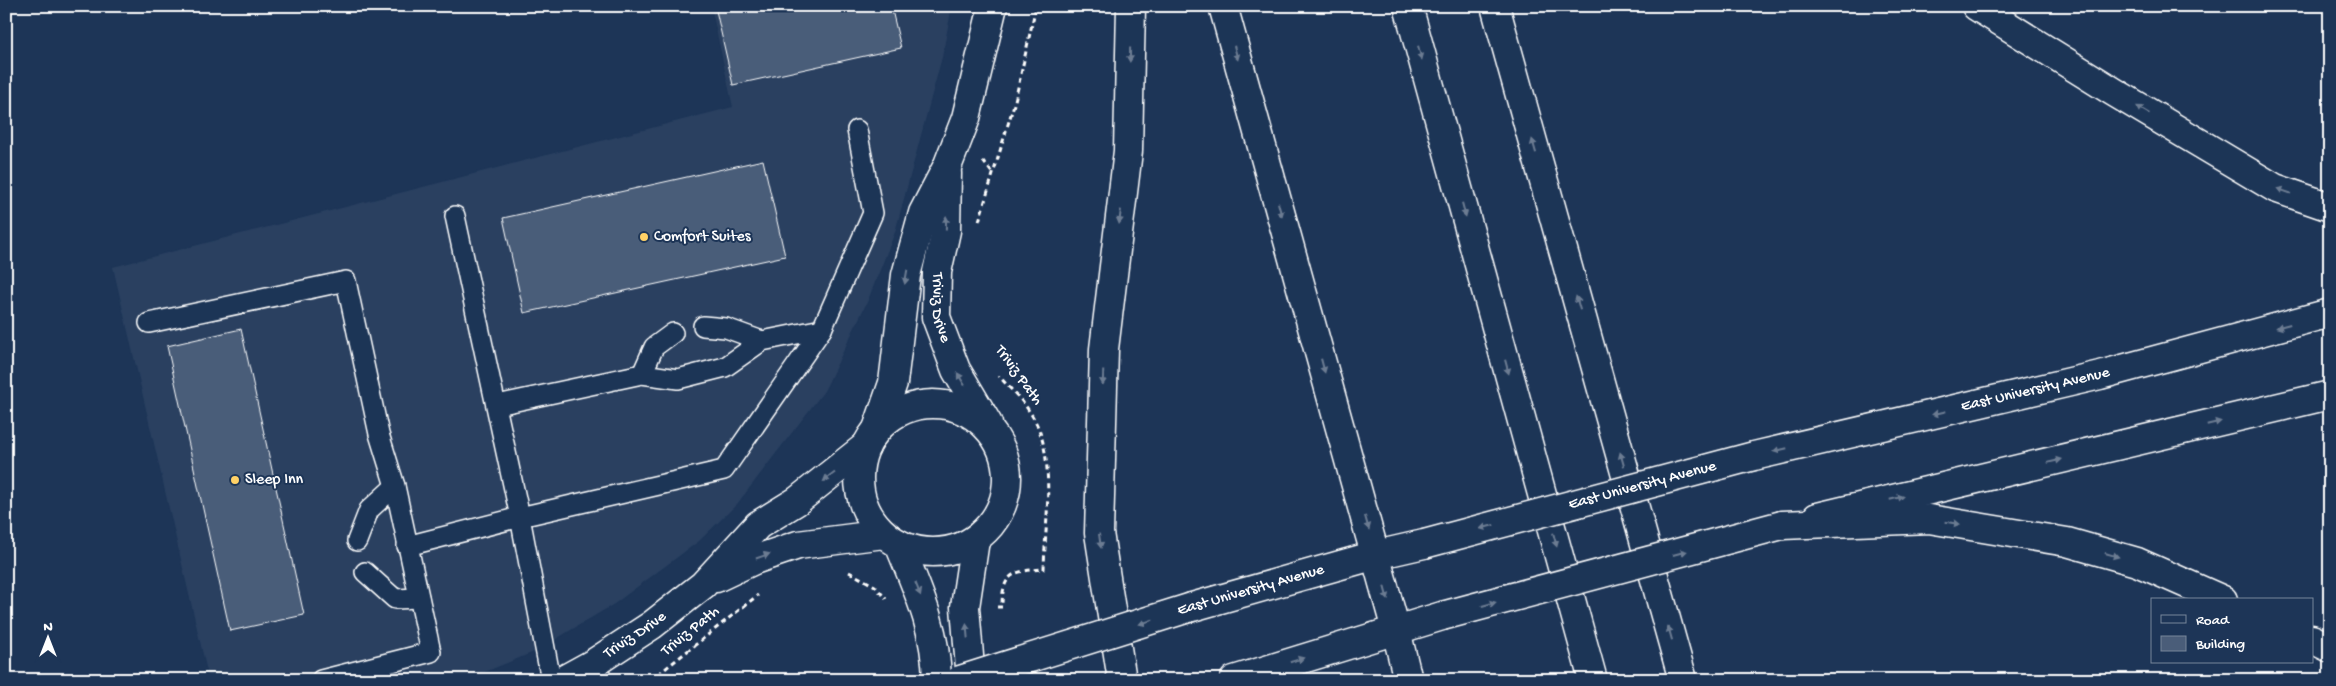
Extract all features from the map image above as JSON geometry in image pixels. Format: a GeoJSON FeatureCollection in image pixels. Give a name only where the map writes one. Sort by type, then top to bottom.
{"type":"FeatureCollection","features":[{"type":"Feature","properties":{"kind":"main road","name":"Triviz Drive"},"geometry":{"type":"LineString","coordinates":[[563,680],[652,625],[703,585],[758,526],[805,495],[872,437],[893,383],[906,275],[923,213],[947,167],[966,118],[993,6]]}},
{"type":"Feature","properties":{"kind":"main road"},"geometry":{"type":"LineString","coordinates":[[1122,680],[1099,533],[1104,349],[1128,151],[1132,6]]}},
{"type":"Feature","properties":{"kind":"main road"},"geometry":{"type":"LineString","coordinates":[[1223,6],[1376,555],[1408,680]]}},
{"type":"Feature","properties":{"kind":"main road"},"geometry":{"type":"LineString","coordinates":[[1408,6],[1593,680]]}},
{"type":"Feature","properties":{"kind":"main road"},"geometry":{"type":"LineString","coordinates":[[1495,6],[1683,680]]}},
{"type":"Feature","properties":{"kind":"main road"},"geometry":{"type":"LineString","coordinates":[[1976,6],[2114,92],[2276,188],[2330,207]]}},
{"type":"Feature","properties":{"kind":"main road","name":"Triviz Drive"},"geometry":{"type":"LineString","coordinates":[[947,167],[946,232],[937,272],[936,317],[956,370],[995,436]]}},
{"type":"Feature","properties":{"kind":"main road","name":"East University Avenue"},"geometry":{"type":"LineString","coordinates":[[960,680],[1192,607],[1376,555],[1424,544],[1754,456],[2100,375],[2330,313]]}},
{"type":"Feature","properties":{"kind":"main road"},"geometry":{"type":"LineString","coordinates":[[1234,680],[1442,616],[1782,526],[2330,395]]}},
{"type":"Feature","properties":{"kind":"main road"},"geometry":{"type":"LineString","coordinates":[[928,403],[948,405],[966,411],[982,422],[995,436],[1006,463],[1006,492],[995,519],[974,540],[957,548],[938,552],[918,551],[892,539],[871,519],[860,492],[860,464],[872,437],[890,414],[928,403]]}},
{"type":"Feature","properties":{"kind":"main road"},"geometry":{"type":"LineString","coordinates":[[1782,526],[1929,519],[2058,540],[2137,562],[2218,598]]}},
{"type":"Feature","properties":{"kind":"main road","name":"Triviz Drive"},"geometry":{"type":"LineString","coordinates":[[703,585],[754,560],[798,545],[892,539]]}},
{"type":"Feature","properties":{"kind":"main road"},"geometry":{"type":"LineString","coordinates":[[892,539],[927,613],[936,652],[937,680]]}},
{"type":"Feature","properties":{"kind":"main road"},"geometry":{"type":"LineString","coordinates":[[971,680],[965,607],[974,540]]}},
{"type":"Feature","properties":{"kind":"main road"},"geometry":{"type":"LineString","coordinates":[[2314,640],[2330,648]]}},
{"type":"Feature","properties":{"kind":"lane"},"geometry":{"type":"LineString","coordinates":[[407,546],[724,470],[822,329],[873,213],[857,130]]}},
{"type":"Feature","properties":{"kind":"lane"},"geometry":{"type":"LineString","coordinates":[[455,216],[497,405],[551,680]]}},
{"type":"Feature","properties":{"kind":"lane"},"geometry":{"type":"LineString","coordinates":[[150,323],[346,282],[379,434],[395,486],[431,652],[322,680]]}},
{"type":"Feature","properties":{"kind":"lane"},"geometry":{"type":"LineString","coordinates":[[703,326],[726,328],[762,341]]}},
{"type":"Feature","properties":{"kind":"lane"},"geometry":{"type":"LineString","coordinates":[[497,405],[642,374],[678,379],[725,367],[762,341],[822,329]]}},
{"type":"Feature","properties":{"kind":"lane"},"geometry":{"type":"LineString","coordinates":[[642,374],[654,348],[673,333]]}},
{"type":"Feature","properties":{"kind":"lane"},"geometry":{"type":"LineString","coordinates":[[357,541],[369,510],[395,486]]}},
{"type":"Feature","properties":{"kind":"lane"},"geometry":{"type":"LineString","coordinates":[[365,572],[395,599],[419,598]]}},
{"type":"Feature","properties":{"kind":"path"},"geometry":{"type":"LineString","coordinates":[[976,231],[1015,101],[1036,6]]}},
{"type":"Feature","properties":{"kind":"path","name":"Triviz Path"},"geometry":{"type":"LineString","coordinates":[[991,607],[1002,607],[1002,590],[1006,579],[1019,570],[1044,569],[1048,480],[1046,453],[1041,433],[1030,411],[995,369]]}},
{"type":"Feature","properties":{"kind":"path","name":"Triviz Path"},"geometry":{"type":"LineString","coordinates":[[651,680],[762,592]]}},
{"type":"Feature","properties":{"kind":"shaded area"},"geometry":{"type":"Polygon","coordinates":[[[711,6],[952,6],[942,57],[895,232],[868,300],[824,391],[737,504],[699,541],[614,604],[536,651],[465,680],[209,680],[113,267],[733,107],[711,6]]]}},
{"type":"Feature","properties":{"kind":"building"},"geometry":{"type":"Polygon","coordinates":[[[715,6],[891,6],[901,48],[733,85],[715,6]]]}},
{"type":"Feature","properties":{"kind":"building","name":"Comfort Suites"},"geometry":{"type":"Polygon","coordinates":[[[763,160],[785,256],[524,313],[503,218],[763,160]]]}},
{"type":"Feature","properties":{"kind":"building","name":"Sleep Inn"},"geometry":{"type":"Polygon","coordinates":[[[241,329],[304,615],[230,631],[167,346],[241,329]]]}},
{"type":"Feature","properties":{"kind":"place","name":"Comfort Suites"},"geometry":{"type":"Point","coordinates":[644,237]}},
{"type":"Feature","properties":{"kind":"place","name":"Sleep Inn"},"geometry":{"type":"Point","coordinates":[235,480]}}]}
